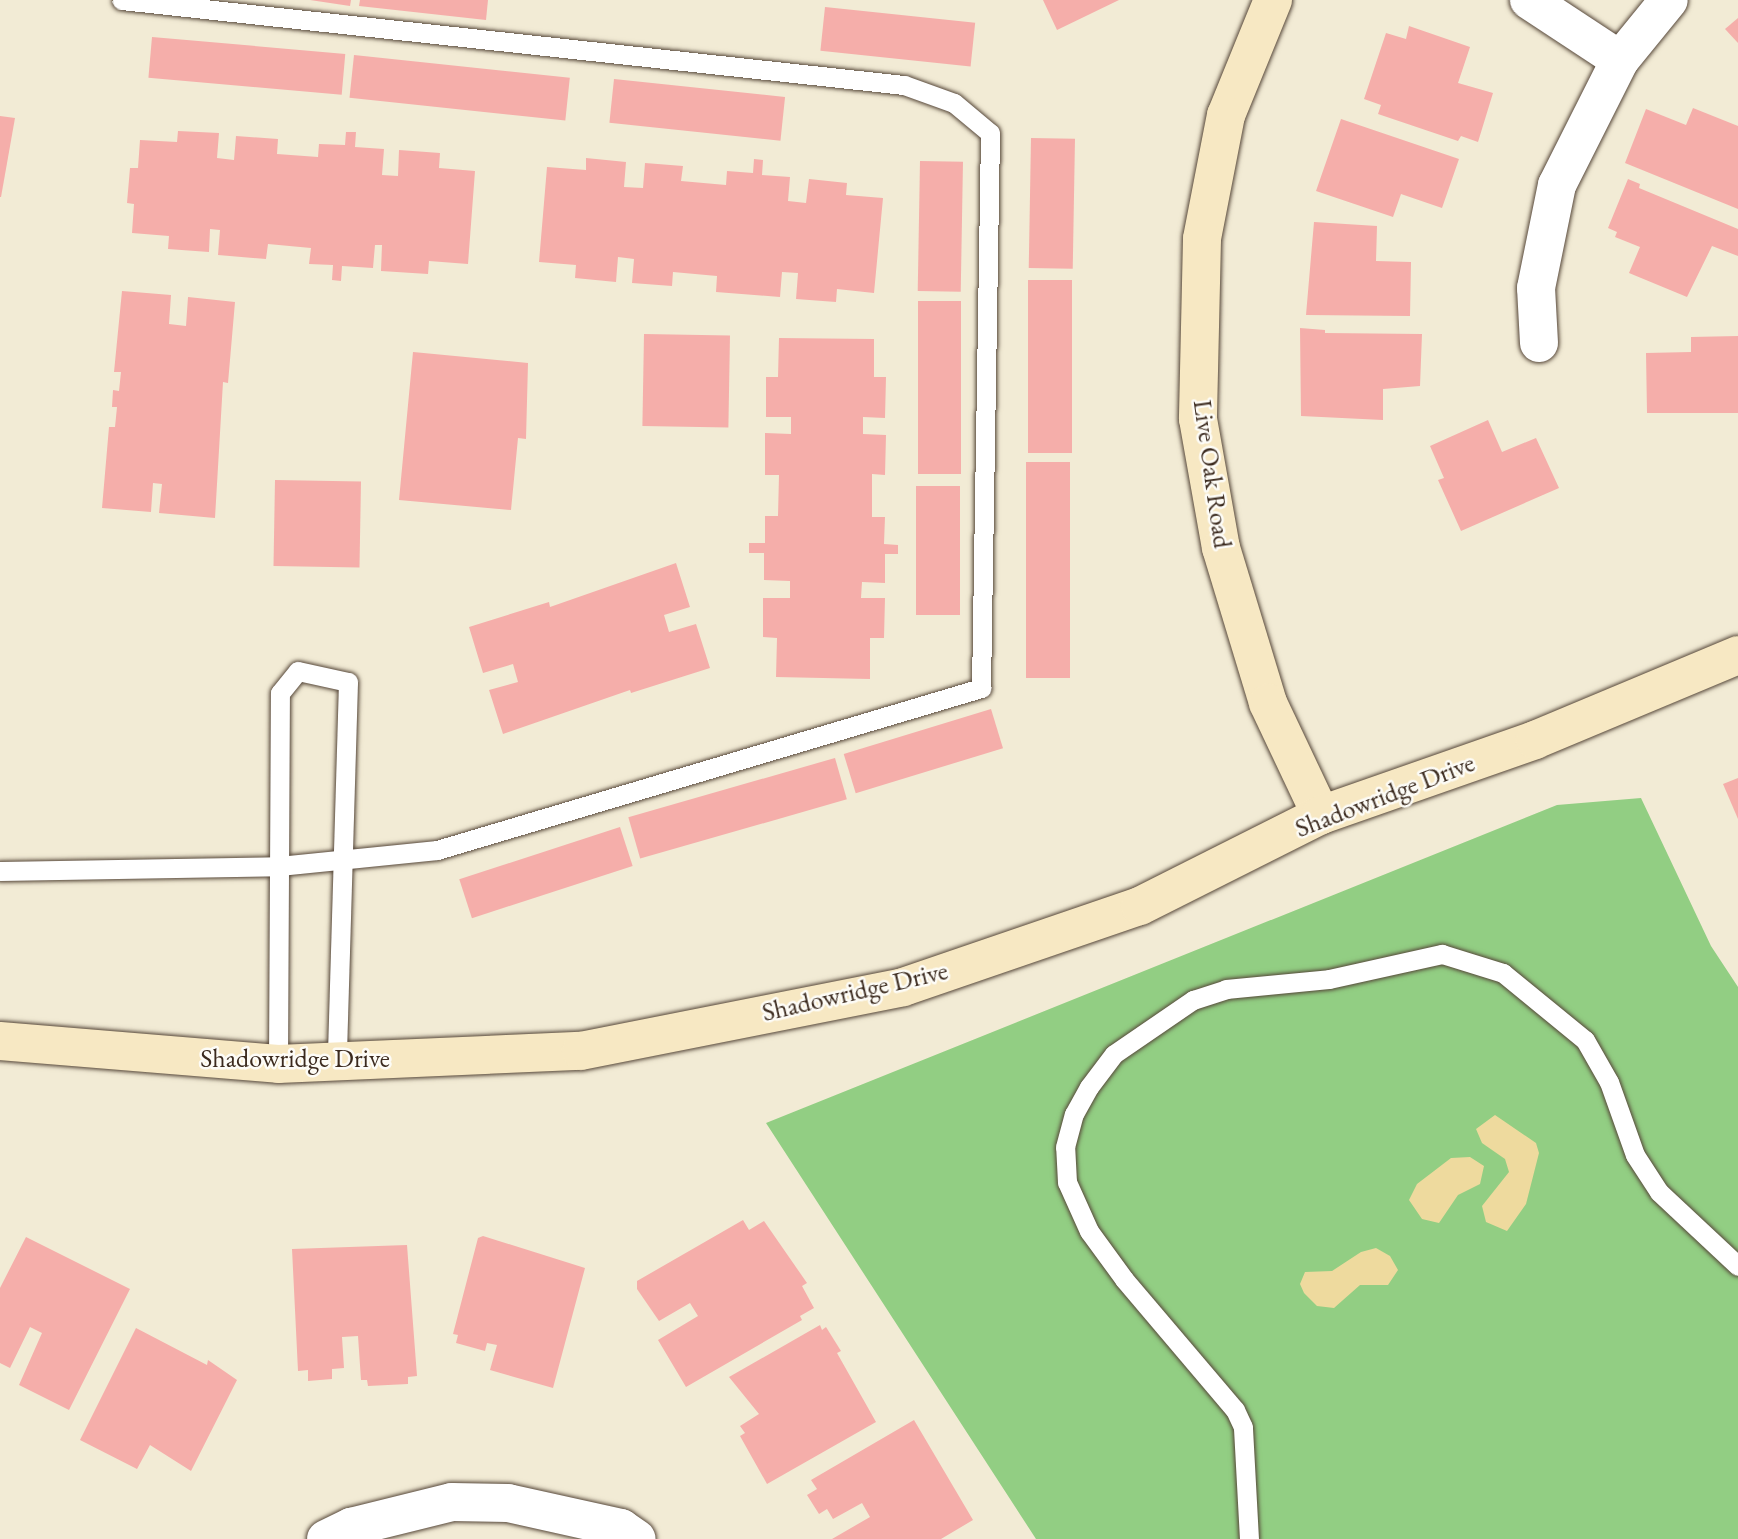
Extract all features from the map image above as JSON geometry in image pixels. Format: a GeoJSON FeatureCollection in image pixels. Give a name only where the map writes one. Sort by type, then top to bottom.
{"type":"FeatureCollection","features":[{"type":"Feature","properties":{"kind":"main road","name":"Live Oak Road"},"geometry":{"type":"LineString","coordinates":[[1273,0],[1226,115],[1202,239],[1198,419],[1221,548],[1268,703],[1321,815]]}},
{"type":"Feature","properties":{"kind":"main road","name":"Shadowridge Drive"},"geometry":{"type":"LineString","coordinates":[[0,1041],[278,1064],[581,1051],[903,986],[1140,906],[1321,815],[1535,740],[1738,655]]}},
{"type":"Feature","properties":{"kind":"street"},"geometry":{"type":"LineString","coordinates":[[1529,0],[1620,60]]}},
{"type":"Feature","properties":{"kind":"street"},"geometry":{"type":"LineString","coordinates":[[1539,343],[1536,288],[1557,185],[1620,60],[1669,0]]}},
{"type":"Feature","properties":{"kind":"street"},"geometry":{"type":"LineString","coordinates":[[326,1539],[351,1527],[452,1502],[508,1503],[621,1528],[637,1539]]}},
{"type":"Feature","properties":{"kind":"lane"},"geometry":{"type":"LineString","coordinates":[[0,871],[279,866],[344,862],[437,850],[981,688],[990,133],[954,103],[904,85],[122,0]]}},
{"type":"Feature","properties":{"kind":"lane"},"geometry":{"type":"LineString","coordinates":[[278,1064],[279,693],[298,671],[348,682],[337,1062]]}},
{"type":"Feature","properties":{"kind":"lane"},"geometry":{"type":"LineString","coordinates":[[1250,1539],[1243,1427],[1235,1410],[1124,1279],[1089,1231],[1067,1182],[1065,1147],[1074,1114],[1089,1087],[1114,1054],[1193,1000],[1261,983],[1329,979],[1442,954],[1503,973],[1585,1040],[1609,1082],[1635,1155],[1659,1192],[1738,1266]]}},
{"type":"Feature","properties":{"kind":"green space"},"geometry":{"type":"Polygon","coordinates":[[[1641,798],[1711,946],[1738,987],[1738,1539],[1036,1539],[766,1123],[1557,805],[1641,798]]]}},
{"type":"Feature","properties":{"kind":"sand"},"geometry":{"type":"Polygon","coordinates":[[[1495,1115],[1536,1143],[1539,1153],[1526,1204],[1507,1231],[1486,1222],[1482,1206],[1509,1172],[1505,1159],[1482,1143],[1476,1129],[1495,1115]]]}},
{"type":"Feature","properties":{"kind":"sand"},"geometry":{"type":"Polygon","coordinates":[[[1470,1157],[1484,1166],[1480,1184],[1458,1195],[1439,1223],[1422,1219],[1409,1200],[1417,1184],[1451,1158],[1470,1157]]]}},
{"type":"Feature","properties":{"kind":"sand"},"geometry":{"type":"Polygon","coordinates":[[[1376,1248],[1390,1256],[1398,1270],[1388,1285],[1360,1285],[1334,1308],[1317,1306],[1304,1293],[1300,1284],[1305,1272],[1332,1271],[1361,1252],[1376,1248]]]}},
{"type":"Feature","properties":{"kind":"building"},"geometry":{"type":"Polygon","coordinates":[[[310,0],[351,0],[350,6],[310,0]]]}},
{"type":"Feature","properties":{"kind":"building"},"geometry":{"type":"Polygon","coordinates":[[[360,0],[488,0],[486,20],[359,6],[360,0]]]}},
{"type":"Feature","properties":{"kind":"building"},"geometry":{"type":"Polygon","coordinates":[[[1043,0],[1119,0],[1057,30],[1043,0]]]}},
{"type":"Feature","properties":{"kind":"building"},"geometry":{"type":"Polygon","coordinates":[[[825,7],[975,23],[971,67],[820,51],[825,7]]]}},
{"type":"Feature","properties":{"kind":"building"},"geometry":{"type":"Polygon","coordinates":[[[1738,18],[1738,43],[1725,29],[1738,18]]]}},
{"type":"Feature","properties":{"kind":"building"},"geometry":{"type":"Polygon","coordinates":[[[1409,26],[1470,47],[1458,83],[1493,93],[1478,142],[1461,136],[1458,141],[1378,114],[1381,105],[1364,99],[1386,33],[1406,39],[1409,26]]]}},
{"type":"Feature","properties":{"kind":"building"},"geometry":{"type":"Polygon","coordinates":[[[152,37],[345,54],[342,95],[148,78],[152,37]]]}},
{"type":"Feature","properties":{"kind":"building"},"geometry":{"type":"Polygon","coordinates":[[[354,55],[570,78],[565,120],[350,98],[354,55]]]}},
{"type":"Feature","properties":{"kind":"building"},"geometry":{"type":"Polygon","coordinates":[[[614,79],[785,97],[780,141],[609,123],[614,79]]]}},
{"type":"Feature","properties":{"kind":"building"},"geometry":{"type":"Polygon","coordinates":[[[1693,108],[1738,126],[1738,209],[1625,163],[1646,109],[1686,125],[1693,108]]]}},
{"type":"Feature","properties":{"kind":"building"},"geometry":{"type":"Polygon","coordinates":[[[0,116],[15,118],[1,197],[0,197],[0,116]]]}},
{"type":"Feature","properties":{"kind":"building"},"geometry":{"type":"Polygon","coordinates":[[[1341,119],[1459,159],[1442,208],[1401,194],[1393,217],[1316,191],[1341,119]]]}},
{"type":"Feature","properties":{"kind":"building"},"geometry":{"type":"Polygon","coordinates":[[[178,131],[219,133],[217,158],[234,160],[236,136],[278,139],[277,154],[318,157],[319,144],[345,145],[346,132],[356,132],[355,147],[384,149],[382,175],[398,176],[399,150],[440,153],[439,168],[475,171],[468,264],[429,261],[428,274],[381,271],[382,245],[375,245],[373,268],[342,266],[341,281],[332,280],[333,265],[309,264],[311,248],[268,244],[266,259],[218,255],[220,230],[210,229],[209,252],[168,249],[169,236],[132,233],[134,204],[127,203],[130,168],[138,168],[140,140],[177,142],[178,131]]]}},
{"type":"Feature","properties":{"kind":"building"},"geometry":{"type":"Polygon","coordinates":[[[1031,138],[1075,139],[1073,269],[1029,268],[1031,138]]]}},
{"type":"Feature","properties":{"kind":"building"},"geometry":{"type":"Polygon","coordinates":[[[586,158],[626,162],[624,187],[643,188],[645,163],[683,166],[681,181],[726,185],[727,171],[753,173],[754,159],[763,160],[762,175],[790,177],[788,201],[806,203],[809,179],[847,183],[846,195],[883,198],[874,293],[837,289],[836,302],[796,299],[798,273],[782,272],[780,297],[716,292],[717,276],[673,272],[672,286],[632,283],[634,259],[618,257],[616,282],[575,278],[576,265],[539,262],[547,167],[586,170],[586,158]]]}},
{"type":"Feature","properties":{"kind":"building"},"geometry":{"type":"Polygon","coordinates":[[[920,161],[963,162],[961,292],[918,291],[920,161]]]}},
{"type":"Feature","properties":{"kind":"building"},"geometry":{"type":"Polygon","coordinates":[[[1628,179],[1640,184],[1639,188],[1738,229],[1738,256],[1712,246],[1687,297],[1629,273],[1640,247],[1615,237],[1617,232],[1608,228],[1628,179]]]}},
{"type":"Feature","properties":{"kind":"building"},"geometry":{"type":"Polygon","coordinates":[[[1314,222],[1377,226],[1376,261],[1411,262],[1410,316],[1306,315],[1314,222]]]}},
{"type":"Feature","properties":{"kind":"building"},"geometry":{"type":"Polygon","coordinates":[[[1028,280],[1072,280],[1072,453],[1028,453],[1028,280]]]}},
{"type":"Feature","properties":{"kind":"building"},"geometry":{"type":"Polygon","coordinates":[[[122,291],[171,295],[169,324],[186,326],[188,297],[235,302],[228,383],[223,382],[215,518],[159,513],[162,484],[153,483],[151,512],[102,508],[109,427],[115,427],[117,407],[112,407],[113,390],[119,391],[121,372],[114,372],[122,291]]]}},
{"type":"Feature","properties":{"kind":"building"},"geometry":{"type":"Polygon","coordinates":[[[918,301],[961,301],[961,474],[918,474],[918,301]]]}},
{"type":"Feature","properties":{"kind":"building"},"geometry":{"type":"Polygon","coordinates":[[[1300,328],[1325,330],[1325,333],[1422,334],[1420,386],[1383,389],[1383,420],[1301,416],[1300,328]]]}},
{"type":"Feature","properties":{"kind":"building"},"geometry":{"type":"Polygon","coordinates":[[[644,334],[730,336],[728,427],[642,426],[644,334]]]}},
{"type":"Feature","properties":{"kind":"building"},"geometry":{"type":"Polygon","coordinates":[[[1738,336],[1738,413],[1647,413],[1646,353],[1691,352],[1691,337],[1738,336]]]}},
{"type":"Feature","properties":{"kind":"building"},"geometry":{"type":"Polygon","coordinates":[[[779,338],[874,339],[874,377],[886,377],[885,418],[863,417],[863,434],[886,435],[885,475],[872,474],[872,517],[885,517],[884,544],[898,545],[898,554],[885,554],[885,583],[862,582],[861,598],[885,598],[884,638],[870,638],[870,679],[776,677],[777,638],[763,637],[763,598],[790,598],[790,581],[764,580],[764,553],[749,553],[749,543],[765,543],[765,516],[778,516],[779,475],[765,475],[765,433],[791,434],[791,417],[766,417],[766,377],[778,377],[779,338]]]}},
{"type":"Feature","properties":{"kind":"building"},"geometry":{"type":"Polygon","coordinates":[[[413,352],[528,363],[526,439],[518,438],[511,510],[399,500],[413,352]]]}},
{"type":"Feature","properties":{"kind":"building"},"geometry":{"type":"Polygon","coordinates":[[[1488,420],[1502,452],[1536,438],[1559,488],[1461,531],[1438,480],[1444,478],[1430,446],[1488,420]]]}},
{"type":"Feature","properties":{"kind":"building"},"geometry":{"type":"Polygon","coordinates":[[[1026,462],[1070,462],[1070,678],[1026,678],[1026,462]]]}},
{"type":"Feature","properties":{"kind":"building"},"geometry":{"type":"Polygon","coordinates":[[[275,480],[361,482],[359,567],[273,566],[275,480]]]}},
{"type":"Feature","properties":{"kind":"building"},"geometry":{"type":"Polygon","coordinates":[[[916,486],[960,486],[960,615],[916,615],[916,486]]]}},
{"type":"Feature","properties":{"kind":"building"},"geometry":{"type":"Polygon","coordinates":[[[676,563],[690,607],[664,615],[669,632],[696,624],[710,668],[631,693],[630,690],[503,734],[489,690],[518,682],[513,664],[483,673],[469,627],[549,602],[550,607],[676,563]]]}},
{"type":"Feature","properties":{"kind":"building"},"geometry":{"type":"Polygon","coordinates":[[[991,709],[1003,748],[856,793],[844,754],[991,709]]]}},
{"type":"Feature","properties":{"kind":"building"},"geometry":{"type":"Polygon","coordinates":[[[835,758],[847,799],[640,859],[628,817],[835,758]]]}},
{"type":"Feature","properties":{"kind":"building"},"geometry":{"type":"Polygon","coordinates":[[[1738,778],[1738,819],[1723,784],[1738,778]]]}},
{"type":"Feature","properties":{"kind":"building"},"geometry":{"type":"Polygon","coordinates":[[[620,827],[633,866],[472,918],[459,879],[620,827]]]}},
{"type":"Feature","properties":{"kind":"building"},"geometry":{"type":"Polygon","coordinates":[[[743,1220],[749,1230],[764,1221],[807,1283],[802,1286],[814,1308],[800,1316],[802,1320],[686,1387],[658,1340],[698,1316],[690,1303],[659,1321],[637,1289],[637,1281],[743,1220]]]}},
{"type":"Feature","properties":{"kind":"building"},"geometry":{"type":"Polygon","coordinates":[[[483,1236],[585,1268],[553,1388],[490,1370],[497,1345],[487,1343],[485,1351],[456,1343],[458,1335],[453,1334],[478,1238],[483,1236]]]}},
{"type":"Feature","properties":{"kind":"building"},"geometry":{"type":"Polygon","coordinates":[[[26,1237],[130,1289],[69,1410],[19,1385],[42,1333],[30,1327],[10,1368],[0,1363],[0,1288],[26,1237]]]}},
{"type":"Feature","properties":{"kind":"building"},"geometry":{"type":"Polygon","coordinates":[[[407,1245],[417,1376],[408,1377],[408,1384],[368,1386],[367,1380],[361,1380],[358,1336],[342,1337],[344,1368],[332,1369],[332,1379],[308,1381],[308,1370],[298,1371],[292,1249],[407,1245]]]}},
{"type":"Feature","properties":{"kind":"building"},"geometry":{"type":"Polygon","coordinates":[[[820,1325],[822,1330],[826,1327],[841,1351],[837,1353],[876,1422],[767,1484],[740,1436],[745,1433],[740,1426],[759,1414],[729,1377],[820,1325]]]}},
{"type":"Feature","properties":{"kind":"building"},"geometry":{"type":"Polygon","coordinates":[[[136,1328],[207,1365],[208,1360],[237,1380],[191,1471],[150,1445],[137,1469],[80,1440],[136,1328]]]}},
{"type":"Feature","properties":{"kind":"building"},"geometry":{"type":"Polygon","coordinates":[[[914,1420],[973,1520],[941,1539],[832,1539],[870,1517],[862,1503],[833,1519],[827,1509],[819,1514],[807,1495],[817,1489],[811,1480],[914,1420]]]}}]}
